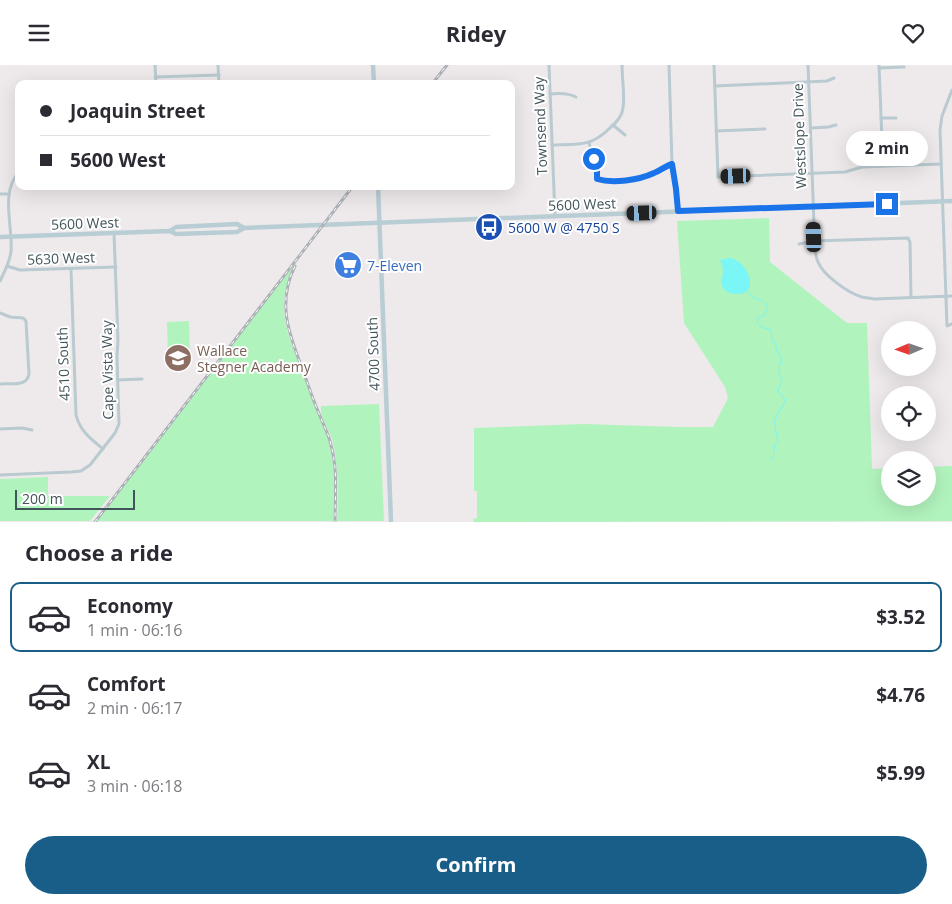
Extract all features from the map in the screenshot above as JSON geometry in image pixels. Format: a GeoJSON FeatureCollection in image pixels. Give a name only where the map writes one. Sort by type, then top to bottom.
{"type":"FeatureCollection","features":[{"type":"Feature","properties":{"kind":"main road"},"geometry":{"type":"LineString","coordinates":[[374,65],[374,80]]}},
{"type":"Feature","properties":{"kind":"main road","name":"4700 South"},"geometry":{"type":"LineString","coordinates":[[378,190],[391,521]]}},
{"type":"Feature","properties":{"kind":"main road","name":"5600 West"},"geometry":{"type":"LineString","coordinates":[[0,237],[170,231],[176,234],[237,232],[244,228],[952,201]]}},
{"type":"Feature","properties":{"kind":"street"},"geometry":{"type":"LineString","coordinates":[[155,65],[155,80]]}},
{"type":"Feature","properties":{"kind":"street"},"geometry":{"type":"LineString","coordinates":[[218,65],[219,80]]}},
{"type":"Feature","properties":{"kind":"street","name":"Townsend Way"},"geometry":{"type":"LineString","coordinates":[[549,65],[555,216]]}},
{"type":"Feature","properties":{"kind":"street"},"geometry":{"type":"LineString","coordinates":[[552,145],[589,143],[601,136],[613,125],[621,115],[623,107],[622,65]]}},
{"type":"Feature","properties":{"kind":"street"},"geometry":{"type":"LineString","coordinates":[[669,65],[672,164],[678,211]]}},
{"type":"Feature","properties":{"kind":"street"},"geometry":{"type":"LineString","coordinates":[[714,65],[718,177],[845,172],[862,167],[941,164]]}},
{"type":"Feature","properties":{"kind":"street","name":"Westslope Drive"},"geometry":{"type":"LineString","coordinates":[[808,65],[814,241],[817,261],[827,275],[852,293],[862,297],[874,299],[952,296]]}},
{"type":"Feature","properties":{"kind":"street"},"geometry":{"type":"LineString","coordinates":[[883,166],[879,66],[904,67]]}},
{"type":"Feature","properties":{"kind":"street"},"geometry":{"type":"LineString","coordinates":[[155,77],[219,75]]}},
{"type":"Feature","properties":{"kind":"street"},"geometry":{"type":"LineString","coordinates":[[715,86],[827,81],[834,78]]}},
{"type":"Feature","properties":{"kind":"street"},"geometry":{"type":"LineString","coordinates":[[951,325],[945,296],[940,130],[942,116],[951,99],[952,90]]}},
{"type":"Feature","properties":{"kind":"street"},"geometry":{"type":"LineString","coordinates":[[550,94],[565,93],[576,97]]}},
{"type":"Feature","properties":{"kind":"street"},"geometry":{"type":"LineString","coordinates":[[881,118],[896,118]]}},
{"type":"Feature","properties":{"kind":"street"},"geometry":{"type":"LineString","coordinates":[[613,125],[625,135]]}},
{"type":"Feature","properties":{"kind":"street"},"geometry":{"type":"LineString","coordinates":[[811,128],[836,125]]}},
{"type":"Feature","properties":{"kind":"street"},"geometry":{"type":"LineString","coordinates":[[716,131],[765,129]]}},
{"type":"Feature","properties":{"kind":"street"},"geometry":{"type":"LineString","coordinates":[[589,143],[597,169],[597,179],[604,181],[633,180],[656,173],[672,164]]}},
{"type":"Feature","properties":{"kind":"street"},"geometry":{"type":"LineString","coordinates":[[0,281],[10,254],[9,194],[12,180],[15,176]]}},
{"type":"Feature","properties":{"kind":"street"},"geometry":{"type":"LineString","coordinates":[[0,194],[9,194]]}},
{"type":"Feature","properties":{"kind":"street","name":"Cape Vista Way"},"geometry":{"type":"LineString","coordinates":[[0,475],[78,471],[90,465],[116,433],[119,424],[114,233]]}},
{"type":"Feature","properties":{"kind":"street"},"geometry":{"type":"LineString","coordinates":[[798,244],[814,241],[908,238],[910,241],[911,297]]}},
{"type":"Feature","properties":{"kind":"street","name":"5630 West"},"geometry":{"type":"LineString","coordinates":[[7,266],[20,270],[116,267]]}},
{"type":"Feature","properties":{"kind":"street","name":"4510 South"},"geometry":{"type":"LineString","coordinates":[[71,269],[76,415],[80,427],[86,435],[103,449]]}},
{"type":"Feature","properties":{"kind":"street"},"geometry":{"type":"LineString","coordinates":[[0,313],[10,317],[25,319],[29,374],[27,381],[22,383],[0,384]]}},
{"type":"Feature","properties":{"kind":"street"},"geometry":{"type":"LineString","coordinates":[[118,380],[142,379]]}},
{"type":"Feature","properties":{"kind":"street"},"geometry":{"type":"LineString","coordinates":[[0,429],[22,428],[32,430]]}},
{"type":"Feature","properties":{"kind":"green space"},"geometry":{"type":"Polygon","coordinates":[[[769,218],[770,262],[847,323],[867,323],[872,469],[881,468],[881,506],[936,506],[936,467],[952,466],[952,521],[474,522],[473,519],[477,518],[477,491],[474,491],[474,428],[584,424],[713,427],[728,398],[725,387],[684,323],[677,221],[769,218]]]}},
{"type":"Feature","properties":{"kind":"green space"},"geometry":{"type":"Polygon","coordinates":[[[294,265],[285,292],[285,316],[292,346],[330,446],[334,474],[333,521],[95,521],[294,265]]]}},
{"type":"Feature","properties":{"kind":"green space"},"geometry":{"type":"Polygon","coordinates":[[[189,321],[190,360],[168,361],[167,322],[189,321]]]}},
{"type":"Feature","properties":{"kind":"green space"},"geometry":{"type":"Polygon","coordinates":[[[379,404],[384,521],[337,521],[336,459],[332,439],[321,414],[321,406],[379,404]]]}},
{"type":"Feature","properties":{"kind":"green space"},"geometry":{"type":"Polygon","coordinates":[[[48,477],[48,496],[110,496],[90,521],[0,521],[0,479],[48,477]]]}},
{"type":"Feature","properties":{"kind":"water"},"geometry":{"type":"Polygon","coordinates":[[[729,258],[741,264],[749,276],[749,289],[745,292],[731,293],[722,286],[723,270],[720,260],[729,258]]]}},
{"type":"Feature","properties":{"kind":"waterway"},"geometry":{"type":"LineString","coordinates":[[747,290],[753,297],[763,301],[768,307],[764,316],[757,318],[757,321],[760,326],[769,329],[772,340],[776,345],[776,350],[781,357],[779,372],[782,383],[778,392],[785,401],[774,421],[778,441],[775,444],[773,458],[770,461]]}},
{"type":"Feature","properties":{"kind":"railway"},"geometry":{"type":"LineString","coordinates":[[435,80],[447,65]]}},
{"type":"Feature","properties":{"kind":"railway"},"geometry":{"type":"LineString","coordinates":[[95,522],[350,190]]}},
{"type":"Feature","properties":{"kind":"railway"},"geometry":{"type":"LineString","coordinates":[[295,266],[286,294],[287,320],[294,346],[331,445],[335,473],[335,522]]}},
{"type":"Feature","properties":{"kind":"place","name":"5600 W @ 4750 S"},"geometry":{"type":"Point","coordinates":[489,227]}},
{"type":"Feature","properties":{"kind":"place","name":"7-Eleven"},"geometry":{"type":"Point","coordinates":[348,265]}},
{"type":"Feature","properties":{"kind":"place","name":"Wallace Stegner Academy"},"geometry":{"type":"Point","coordinates":[178,358]}},
{"type":"Feature","properties":{"kind":"route"},"geometry":{"type":"LineString","coordinates":[[594,159],[597,179],[604,181],[633,180],[656,173],[672,164],[678,211],[887,204]]}}]}
